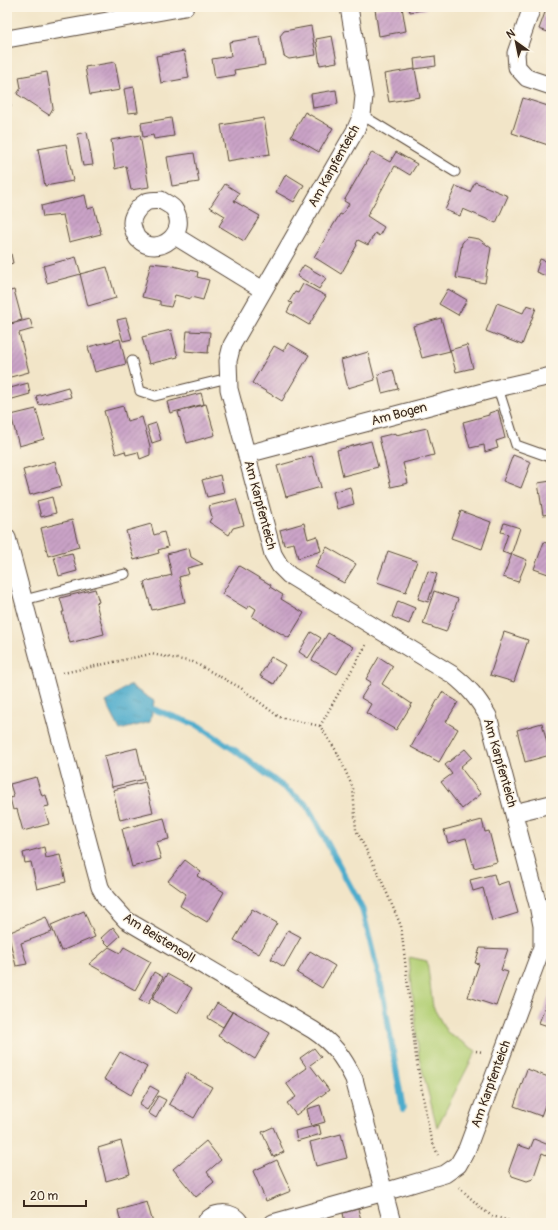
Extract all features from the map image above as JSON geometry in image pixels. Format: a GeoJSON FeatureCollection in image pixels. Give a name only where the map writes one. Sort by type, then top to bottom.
{"type":"FeatureCollection","features":[{"type":"Feature","properties":{"kind":"street"},"geometry":{"type":"LineString","coordinates":[[7,38],[185,7]]}},
{"type":"Feature","properties":{"kind":"street","name":"Am Karpfenteich"},"geometry":{"type":"LineString","coordinates":[[273,1223],[445,1174],[458,1165],[467,1149],[542,947],[542,926],[488,716],[479,700],[467,686],[453,675],[289,575],[280,566],[273,554],[229,389],[228,361],[232,345],[355,131],[362,115],[364,96],[350,7]]}},
{"type":"Feature","properties":{"kind":"street"},"geometry":{"type":"LineString","coordinates":[[532,7],[516,53],[517,66],[527,78],[551,86]]}},
{"type":"Feature","properties":{"kind":"street"},"geometry":{"type":"LineString","coordinates":[[175,236],[263,290]]}},
{"type":"Feature","properties":{"kind":"street","name":"Am Bogen"},"geometry":{"type":"LineString","coordinates":[[246,454],[498,388],[551,376]]}},
{"type":"Feature","properties":{"kind":"street","name":"Am Beistensoll"},"geometry":{"type":"LineString","coordinates":[[7,538],[96,873],[100,887],[106,898],[126,920],[313,1030],[325,1038],[337,1050],[354,1080],[392,1223]]}},
{"type":"Feature","properties":{"kind":"street"},"geometry":{"type":"LineString","coordinates":[[514,813],[551,804]]}},
{"type":"Feature","properties":{"kind":"street"},"geometry":{"type":"LineString","coordinates":[[204,1223],[208,1218],[218,1213],[229,1214],[240,1223]]}},
{"type":"Feature","properties":{"kind":"lane"},"geometry":{"type":"LineString","coordinates":[[362,115],[455,172]]}},
{"type":"Feature","properties":{"kind":"lane"},"geometry":{"type":"LineString","coordinates":[[132,361],[140,391],[154,396],[228,378]]}},
{"type":"Feature","properties":{"kind":"lane"},"geometry":{"type":"LineString","coordinates":[[498,388],[516,445],[547,456]]}},
{"type":"Feature","properties":{"kind":"lane"},"geometry":{"type":"LineString","coordinates":[[24,600],[125,574]]}},
{"type":"Feature","properties":{"kind":"path"},"geometry":{"type":"LineString","coordinates":[[320,726],[375,628]]}},
{"type":"Feature","properties":{"kind":"path"},"geometry":{"type":"LineString","coordinates":[[44,678],[70,670],[151,654],[193,662],[241,688],[279,717],[320,726],[337,752],[353,788],[356,830],[380,877],[401,926],[416,1058],[430,1136],[445,1174],[487,1213],[492,1216],[518,1223]]}},
{"type":"Feature","properties":{"kind":"green space"},"geometry":{"type":"Polygon","coordinates":[[[409,957],[427,961],[433,1007],[447,1032],[476,1051],[437,1127],[419,1057],[409,957]]]}},
{"type":"Feature","properties":{"kind":"water"},"geometry":{"type":"Polygon","coordinates":[[[129,685],[154,701],[150,722],[120,730],[106,702],[129,685]]]}},
{"type":"Feature","properties":{"kind":"building"},"geometry":{"type":"Polygon","coordinates":[[[402,7],[406,31],[379,36],[375,9],[402,7]]]}},
{"type":"Feature","properties":{"kind":"building"},"geometry":{"type":"Polygon","coordinates":[[[409,7],[426,7],[427,9],[410,12],[409,7]]]}},
{"type":"Feature","properties":{"kind":"building"},"geometry":{"type":"Polygon","coordinates":[[[547,7],[551,7],[551,33],[539,29],[547,7]]]}},
{"type":"Feature","properties":{"kind":"building"},"geometry":{"type":"Polygon","coordinates":[[[311,26],[316,55],[289,59],[284,56],[280,36],[284,31],[311,26]]]}},
{"type":"Feature","properties":{"kind":"building"},"geometry":{"type":"Polygon","coordinates":[[[332,36],[337,62],[320,65],[316,39],[332,36]]]}},
{"type":"Feature","properties":{"kind":"building"},"geometry":{"type":"Polygon","coordinates":[[[260,37],[265,65],[234,70],[235,75],[215,78],[212,59],[231,56],[229,42],[260,37]]]}},
{"type":"Feature","properties":{"kind":"building"},"geometry":{"type":"Polygon","coordinates":[[[184,51],[189,78],[161,83],[156,56],[184,51]]]}},
{"type":"Feature","properties":{"kind":"building"},"geometry":{"type":"Polygon","coordinates":[[[435,56],[436,66],[415,69],[414,59],[435,56]]]}},
{"type":"Feature","properties":{"kind":"building"},"geometry":{"type":"Polygon","coordinates":[[[115,62],[120,90],[90,95],[85,67],[115,62]]]}},
{"type":"Feature","properties":{"kind":"building"},"geometry":{"type":"Polygon","coordinates":[[[415,69],[420,97],[389,102],[384,74],[415,69]]]}},
{"type":"Feature","properties":{"kind":"building"},"geometry":{"type":"Polygon","coordinates":[[[47,72],[53,108],[49,115],[17,94],[21,88],[19,77],[47,72]]]}},
{"type":"Feature","properties":{"kind":"building"},"geometry":{"type":"Polygon","coordinates":[[[7,87],[11,106],[7,107],[7,87]]]}},
{"type":"Feature","properties":{"kind":"building"},"geometry":{"type":"Polygon","coordinates":[[[134,87],[138,112],[128,113],[124,89],[134,87]]]}},
{"type":"Feature","properties":{"kind":"building"},"geometry":{"type":"Polygon","coordinates":[[[336,90],[338,104],[313,108],[311,94],[336,90]]]}},
{"type":"Feature","properties":{"kind":"building"},"geometry":{"type":"Polygon","coordinates":[[[523,98],[551,107],[551,146],[512,133],[523,98]]]}},
{"type":"Feature","properties":{"kind":"building"},"geometry":{"type":"Polygon","coordinates":[[[305,112],[333,128],[319,152],[291,136],[305,112]]]}},
{"type":"Feature","properties":{"kind":"building"},"geometry":{"type":"Polygon","coordinates":[[[171,118],[174,136],[154,139],[153,135],[143,137],[141,123],[171,118]]]}},
{"type":"Feature","properties":{"kind":"building"},"geometry":{"type":"Polygon","coordinates":[[[264,118],[270,154],[227,161],[221,125],[264,118]]]}},
{"type":"Feature","properties":{"kind":"building"},"geometry":{"type":"Polygon","coordinates":[[[87,132],[93,165],[83,166],[77,134],[87,132]]]}},
{"type":"Feature","properties":{"kind":"building"},"geometry":{"type":"Polygon","coordinates":[[[140,135],[149,187],[131,190],[126,166],[115,169],[111,140],[140,135]]]}},
{"type":"Feature","properties":{"kind":"building"},"geometry":{"type":"Polygon","coordinates":[[[66,144],[73,181],[45,186],[38,149],[66,144]]]}},
{"type":"Feature","properties":{"kind":"building"},"geometry":{"type":"Polygon","coordinates":[[[372,152],[390,162],[396,152],[417,164],[410,175],[395,166],[367,216],[384,227],[379,236],[375,233],[368,245],[358,240],[357,245],[341,274],[314,257],[340,214],[342,215],[349,204],[344,201],[372,152]]]}},
{"type":"Feature","properties":{"kind":"building"},"geometry":{"type":"Polygon","coordinates":[[[194,153],[199,182],[172,186],[167,157],[194,153]]]}},
{"type":"Feature","properties":{"kind":"building"},"geometry":{"type":"Polygon","coordinates":[[[286,174],[304,185],[294,202],[276,192],[286,174]]]}},
{"type":"Feature","properties":{"kind":"building"},"geometry":{"type":"Polygon","coordinates":[[[475,182],[508,196],[496,223],[463,209],[460,216],[445,210],[456,186],[470,192],[475,182]]]}},
{"type":"Feature","properties":{"kind":"building"},"geometry":{"type":"Polygon","coordinates":[[[225,184],[239,193],[234,201],[260,216],[244,241],[219,226],[225,216],[210,207],[225,184]]]}},
{"type":"Feature","properties":{"kind":"building"},"geometry":{"type":"Polygon","coordinates":[[[85,195],[88,209],[94,207],[101,234],[69,242],[63,215],[43,217],[41,206],[85,195]]]}},
{"type":"Feature","properties":{"kind":"building"},"geometry":{"type":"Polygon","coordinates":[[[467,237],[479,239],[491,248],[485,283],[456,278],[462,243],[467,237]]]}},
{"type":"Feature","properties":{"kind":"building"},"geometry":{"type":"Polygon","coordinates":[[[11,254],[13,263],[7,265],[7,255],[11,254]]]}},
{"type":"Feature","properties":{"kind":"building"},"geometry":{"type":"Polygon","coordinates":[[[76,257],[81,274],[47,283],[43,266],[76,257]]]}},
{"type":"Feature","properties":{"kind":"building"},"geometry":{"type":"Polygon","coordinates":[[[540,259],[551,263],[551,278],[536,272],[540,259]]]}},
{"type":"Feature","properties":{"kind":"building"},"geometry":{"type":"Polygon","coordinates":[[[151,263],[169,265],[198,272],[197,277],[209,280],[203,300],[175,295],[171,307],[160,305],[160,301],[142,297],[151,263]]]}},
{"type":"Feature","properties":{"kind":"building"},"geometry":{"type":"Polygon","coordinates":[[[304,265],[326,278],[319,289],[297,276],[304,265]]]}},
{"type":"Feature","properties":{"kind":"building"},"geometry":{"type":"Polygon","coordinates":[[[107,267],[116,298],[88,306],[80,274],[107,267]]]}},
{"type":"Feature","properties":{"kind":"building"},"geometry":{"type":"Polygon","coordinates":[[[303,284],[326,296],[309,325],[287,312],[292,303],[289,302],[295,292],[298,293],[303,284]]]}},
{"type":"Feature","properties":{"kind":"building"},"geometry":{"type":"Polygon","coordinates":[[[448,289],[467,300],[458,315],[439,304],[448,289]]]}},
{"type":"Feature","properties":{"kind":"building"},"geometry":{"type":"Polygon","coordinates":[[[14,290],[22,320],[7,324],[7,292],[14,290]]]}},
{"type":"Feature","properties":{"kind":"building"},"geometry":{"type":"Polygon","coordinates":[[[497,303],[523,313],[527,305],[536,308],[522,345],[486,331],[497,303]]]}},
{"type":"Feature","properties":{"kind":"building"},"geometry":{"type":"Polygon","coordinates":[[[126,318],[132,339],[123,341],[117,320],[126,318]]]}},
{"type":"Feature","properties":{"kind":"building"},"geometry":{"type":"Polygon","coordinates":[[[441,318],[450,351],[422,358],[413,326],[441,318]]]}},
{"type":"Feature","properties":{"kind":"building"},"geometry":{"type":"Polygon","coordinates":[[[30,319],[33,329],[19,333],[29,372],[7,378],[7,325],[30,319]]]}},
{"type":"Feature","properties":{"kind":"building"},"geometry":{"type":"Polygon","coordinates":[[[171,330],[178,357],[149,364],[142,337],[171,330]]]}},
{"type":"Feature","properties":{"kind":"building"},"geometry":{"type":"Polygon","coordinates":[[[187,331],[210,332],[208,353],[185,351],[187,331]]]}},
{"type":"Feature","properties":{"kind":"building"},"geometry":{"type":"Polygon","coordinates":[[[120,339],[126,364],[95,372],[88,347],[120,339]]]}},
{"type":"Feature","properties":{"kind":"building"},"geometry":{"type":"Polygon","coordinates":[[[288,343],[309,355],[282,401],[252,383],[274,346],[283,351],[288,343]]]}},
{"type":"Feature","properties":{"kind":"building"},"geometry":{"type":"Polygon","coordinates":[[[467,345],[473,368],[456,372],[450,350],[467,345]]]}},
{"type":"Feature","properties":{"kind":"building"},"geometry":{"type":"Polygon","coordinates":[[[368,352],[375,380],[348,388],[341,360],[368,352]]]}},
{"type":"Feature","properties":{"kind":"building"},"geometry":{"type":"Polygon","coordinates":[[[393,370],[398,389],[382,393],[378,374],[393,370]]]}},
{"type":"Feature","properties":{"kind":"building"},"geometry":{"type":"Polygon","coordinates":[[[28,383],[30,394],[9,400],[7,389],[28,383]]]}},
{"type":"Feature","properties":{"kind":"building"},"geometry":{"type":"Polygon","coordinates":[[[68,387],[71,397],[39,405],[36,396],[68,387]]]}},
{"type":"Feature","properties":{"kind":"building"},"geometry":{"type":"Polygon","coordinates":[[[201,393],[204,404],[170,413],[167,402],[201,393]]]}},
{"type":"Feature","properties":{"kind":"building"},"geometry":{"type":"Polygon","coordinates":[[[206,404],[215,435],[187,443],[178,412],[206,404]]]}},
{"type":"Feature","properties":{"kind":"building"},"geometry":{"type":"Polygon","coordinates":[[[123,406],[127,421],[142,417],[150,446],[150,455],[140,459],[138,452],[126,455],[125,451],[116,454],[104,411],[123,406]]]}},
{"type":"Feature","properties":{"kind":"building"},"geometry":{"type":"Polygon","coordinates":[[[36,409],[44,439],[19,446],[11,415],[36,409]]]}},
{"type":"Feature","properties":{"kind":"building"},"geometry":{"type":"Polygon","coordinates":[[[498,410],[505,438],[496,441],[498,448],[485,452],[484,445],[470,448],[463,422],[489,415],[489,413],[498,410]]]}},
{"type":"Feature","properties":{"kind":"building"},"geometry":{"type":"Polygon","coordinates":[[[156,423],[161,440],[152,443],[147,426],[156,423]]]}},
{"type":"Feature","properties":{"kind":"building"},"geometry":{"type":"Polygon","coordinates":[[[427,428],[434,455],[403,463],[408,483],[391,487],[379,437],[427,428]]]}},
{"type":"Feature","properties":{"kind":"building"},"geometry":{"type":"Polygon","coordinates":[[[371,441],[378,467],[343,476],[337,450],[371,441]]]}},
{"type":"Feature","properties":{"kind":"building"},"geometry":{"type":"Polygon","coordinates":[[[513,455],[531,462],[521,488],[503,481],[513,455]]]}},
{"type":"Feature","properties":{"kind":"building"},"geometry":{"type":"Polygon","coordinates":[[[312,456],[321,487],[286,497],[277,466],[312,456]]]}},
{"type":"Feature","properties":{"kind":"building"},"geometry":{"type":"Polygon","coordinates":[[[55,461],[62,486],[30,495],[23,470],[55,461]]]}},
{"type":"Feature","properties":{"kind":"building"},"geometry":{"type":"Polygon","coordinates":[[[220,475],[224,493],[207,497],[202,480],[220,475]]]}},
{"type":"Feature","properties":{"kind":"building"},"geometry":{"type":"Polygon","coordinates":[[[551,481],[551,514],[543,515],[538,483],[551,481]]]}},
{"type":"Feature","properties":{"kind":"building"},"geometry":{"type":"Polygon","coordinates":[[[350,487],[354,504],[337,509],[333,492],[350,487]]]}},
{"type":"Feature","properties":{"kind":"building"},"geometry":{"type":"Polygon","coordinates":[[[52,497],[56,513],[41,517],[37,501],[52,497]]]}},
{"type":"Feature","properties":{"kind":"building"},"geometry":{"type":"Polygon","coordinates":[[[236,499],[244,525],[233,528],[229,535],[209,522],[212,517],[209,506],[236,499]]]}},
{"type":"Feature","properties":{"kind":"building"},"geometry":{"type":"Polygon","coordinates":[[[461,511],[491,522],[482,549],[451,538],[461,511]]]}},
{"type":"Feature","properties":{"kind":"building"},"geometry":{"type":"Polygon","coordinates":[[[72,520],[79,547],[48,556],[41,528],[72,520]]]}},
{"type":"Feature","properties":{"kind":"building"},"geometry":{"type":"Polygon","coordinates":[[[304,523],[308,539],[317,536],[321,551],[298,558],[294,543],[284,545],[280,530],[304,523]]]}},
{"type":"Feature","properties":{"kind":"building"},"geometry":{"type":"Polygon","coordinates":[[[504,523],[520,528],[511,555],[502,552],[508,534],[501,532],[504,523]]]}},
{"type":"Feature","properties":{"kind":"building"},"geometry":{"type":"Polygon","coordinates":[[[151,524],[154,535],[164,532],[168,547],[158,550],[159,553],[134,560],[126,531],[151,524]]]}},
{"type":"Feature","properties":{"kind":"building"},"geometry":{"type":"Polygon","coordinates":[[[544,542],[551,545],[551,575],[534,569],[544,542]]]}},
{"type":"Feature","properties":{"kind":"building"},"geometry":{"type":"Polygon","coordinates":[[[327,547],[356,564],[344,583],[315,567],[327,547]]]}},
{"type":"Feature","properties":{"kind":"building"},"geometry":{"type":"Polygon","coordinates":[[[189,548],[191,557],[203,564],[187,568],[189,574],[179,577],[185,602],[152,610],[144,582],[172,575],[167,554],[189,548]]]}},
{"type":"Feature","properties":{"kind":"building"},"geometry":{"type":"Polygon","coordinates":[[[388,551],[417,561],[406,592],[377,582],[388,551]]]}},
{"type":"Feature","properties":{"kind":"building"},"geometry":{"type":"Polygon","coordinates":[[[72,553],[77,571],[59,576],[54,557],[72,553]]]}},
{"type":"Feature","properties":{"kind":"building"},"geometry":{"type":"Polygon","coordinates":[[[512,554],[527,560],[518,582],[503,577],[512,554]]]}},
{"type":"Feature","properties":{"kind":"building"},"geometry":{"type":"Polygon","coordinates":[[[239,566],[271,585],[270,587],[283,595],[281,599],[304,613],[289,638],[252,617],[256,609],[250,605],[247,609],[222,594],[239,566]]]}},
{"type":"Feature","properties":{"kind":"building"},"geometry":{"type":"Polygon","coordinates":[[[428,571],[437,574],[428,602],[418,599],[428,571]]]}},
{"type":"Feature","properties":{"kind":"building"},"geometry":{"type":"Polygon","coordinates":[[[95,589],[99,602],[96,603],[104,634],[70,643],[60,598],[95,589]]]}},
{"type":"Feature","properties":{"kind":"building"},"geometry":{"type":"Polygon","coordinates":[[[434,591],[458,599],[446,632],[423,624],[434,591]]]}},
{"type":"Feature","properties":{"kind":"building"},"geometry":{"type":"Polygon","coordinates":[[[398,601],[415,608],[409,624],[392,617],[398,601]]]}},
{"type":"Feature","properties":{"kind":"building"},"geometry":{"type":"Polygon","coordinates":[[[311,632],[321,638],[308,658],[299,652],[311,632]]]}},
{"type":"Feature","properties":{"kind":"building"},"geometry":{"type":"Polygon","coordinates":[[[504,632],[528,640],[514,682],[490,675],[504,632]]]}},
{"type":"Feature","properties":{"kind":"building"},"geometry":{"type":"Polygon","coordinates":[[[328,633],[353,647],[337,674],[312,660],[328,633]]]}},
{"type":"Feature","properties":{"kind":"building"},"geometry":{"type":"Polygon","coordinates":[[[271,657],[285,665],[274,684],[260,676],[271,657]]]}},
{"type":"Feature","properties":{"kind":"building"},"geometry":{"type":"Polygon","coordinates":[[[379,657],[393,666],[382,684],[412,704],[396,730],[366,713],[371,704],[361,698],[371,682],[366,679],[379,657]]]}},
{"type":"Feature","properties":{"kind":"building"},"geometry":{"type":"Polygon","coordinates":[[[442,692],[458,702],[446,722],[458,729],[439,762],[411,747],[442,692]]]}},
{"type":"Feature","properties":{"kind":"building"},"geometry":{"type":"Polygon","coordinates":[[[542,723],[550,755],[525,762],[517,730],[542,723]]]}},
{"type":"Feature","properties":{"kind":"building"},"geometry":{"type":"Polygon","coordinates":[[[137,748],[144,779],[112,787],[104,756],[137,748]]]}},
{"type":"Feature","properties":{"kind":"building"},"geometry":{"type":"Polygon","coordinates":[[[465,749],[472,757],[460,767],[481,794],[462,809],[441,782],[452,774],[445,765],[465,749]]]}},
{"type":"Feature","properties":{"kind":"building"},"geometry":{"type":"Polygon","coordinates":[[[36,777],[42,796],[46,795],[49,806],[44,807],[49,824],[23,831],[17,809],[13,810],[10,798],[14,797],[10,784],[36,777]]]}},
{"type":"Feature","properties":{"kind":"building"},"geometry":{"type":"Polygon","coordinates":[[[145,782],[153,812],[120,820],[113,790],[145,782]]]}},
{"type":"Feature","properties":{"kind":"building"},"geometry":{"type":"Polygon","coordinates":[[[164,818],[169,839],[156,842],[161,859],[132,867],[122,829],[164,818]]]}},
{"type":"Feature","properties":{"kind":"building"},"geometry":{"type":"Polygon","coordinates":[[[482,820],[485,832],[489,831],[497,862],[474,868],[466,838],[448,843],[444,830],[482,820]]]}},
{"type":"Feature","properties":{"kind":"building"},"geometry":{"type":"Polygon","coordinates":[[[44,847],[46,858],[60,855],[66,882],[37,889],[31,862],[25,863],[23,853],[44,847]]]}},
{"type":"Feature","properties":{"kind":"building"},"geometry":{"type":"Polygon","coordinates":[[[185,860],[201,872],[197,876],[224,892],[207,922],[180,906],[186,894],[168,881],[185,860]]]}},
{"type":"Feature","properties":{"kind":"building"},"geometry":{"type":"Polygon","coordinates":[[[494,874],[497,885],[509,881],[518,913],[492,921],[483,888],[473,891],[470,880],[494,874]]]}},
{"type":"Feature","properties":{"kind":"building"},"geometry":{"type":"Polygon","coordinates":[[[252,909],[277,923],[259,954],[234,940],[252,909]]]}},
{"type":"Feature","properties":{"kind":"building"},"geometry":{"type":"Polygon","coordinates":[[[84,911],[95,937],[61,951],[51,925],[84,911]]]}},
{"type":"Feature","properties":{"kind":"building"},"geometry":{"type":"Polygon","coordinates":[[[46,917],[52,932],[21,943],[27,964],[16,966],[8,933],[46,917]]]}},
{"type":"Feature","properties":{"kind":"building"},"geometry":{"type":"Polygon","coordinates":[[[113,927],[120,936],[109,946],[101,938],[113,927]]]}},
{"type":"Feature","properties":{"kind":"building"},"geometry":{"type":"Polygon","coordinates":[[[288,930],[301,937],[284,967],[271,959],[288,930]]]}},
{"type":"Feature","properties":{"kind":"building"},"geometry":{"type":"Polygon","coordinates":[[[109,947],[120,953],[124,947],[151,962],[135,990],[89,964],[109,947]]]}},
{"type":"Feature","properties":{"kind":"building"},"geometry":{"type":"Polygon","coordinates":[[[480,948],[508,949],[501,970],[508,972],[496,1006],[468,997],[479,964],[475,963],[480,948]]]}},
{"type":"Feature","properties":{"kind":"building"},"geometry":{"type":"Polygon","coordinates":[[[310,951],[335,966],[322,988],[297,973],[310,951]]]}},
{"type":"Feature","properties":{"kind":"building"},"geometry":{"type":"Polygon","coordinates":[[[154,972],[163,977],[148,1004],[139,1000],[154,972]]]}},
{"type":"Feature","properties":{"kind":"building"},"geometry":{"type":"Polygon","coordinates":[[[167,974],[192,988],[177,1014],[152,999],[167,974]]]}},
{"type":"Feature","properties":{"kind":"building"},"geometry":{"type":"Polygon","coordinates":[[[551,990],[551,1027],[539,1023],[551,990]]]}},
{"type":"Feature","properties":{"kind":"building"},"geometry":{"type":"Polygon","coordinates":[[[217,1003],[232,1012],[223,1027],[208,1018],[217,1003]]]}},
{"type":"Feature","properties":{"kind":"building"},"geometry":{"type":"Polygon","coordinates":[[[233,1011],[270,1033],[255,1059],[218,1036],[233,1011]]]}},
{"type":"Feature","properties":{"kind":"building"},"geometry":{"type":"Polygon","coordinates":[[[314,1048],[321,1057],[310,1065],[329,1090],[296,1115],[287,1103],[296,1097],[286,1083],[307,1068],[300,1058],[314,1048]]]}},
{"type":"Feature","properties":{"kind":"building"},"geometry":{"type":"Polygon","coordinates":[[[120,1052],[147,1067],[131,1095],[104,1079],[120,1052]]]}},
{"type":"Feature","properties":{"kind":"building"},"geometry":{"type":"Polygon","coordinates":[[[527,1069],[551,1078],[551,1089],[541,1116],[514,1106],[527,1069]]]}},
{"type":"Feature","properties":{"kind":"building"},"geometry":{"type":"Polygon","coordinates":[[[187,1073],[212,1087],[194,1118],[169,1104],[187,1073]]]}},
{"type":"Feature","properties":{"kind":"building"},"geometry":{"type":"Polygon","coordinates":[[[150,1086],[159,1091],[147,1110],[139,1105],[150,1086]]]}},
{"type":"Feature","properties":{"kind":"building"},"geometry":{"type":"Polygon","coordinates":[[[158,1096],[166,1100],[156,1118],[148,1113],[158,1096]]]}},
{"type":"Feature","properties":{"kind":"building"},"geometry":{"type":"Polygon","coordinates":[[[320,1105],[325,1122],[311,1126],[307,1109],[320,1105]]]}},
{"type":"Feature","properties":{"kind":"building"},"geometry":{"type":"Polygon","coordinates":[[[319,1125],[321,1134],[297,1141],[295,1131],[319,1125]]]}},
{"type":"Feature","properties":{"kind":"building"},"geometry":{"type":"Polygon","coordinates":[[[273,1127],[284,1152],[273,1157],[262,1132],[273,1127]]]}},
{"type":"Feature","properties":{"kind":"building"},"geometry":{"type":"Polygon","coordinates":[[[341,1134],[347,1158],[316,1166],[310,1142],[341,1134]]]}},
{"type":"Feature","properties":{"kind":"building"},"geometry":{"type":"Polygon","coordinates":[[[534,1139],[551,1146],[551,1157],[542,1153],[533,1179],[527,1181],[512,1176],[509,1170],[518,1145],[530,1149],[534,1139]]]}},
{"type":"Feature","properties":{"kind":"building"},"geometry":{"type":"Polygon","coordinates":[[[121,1141],[130,1174],[106,1181],[98,1148],[121,1141]]]}},
{"type":"Feature","properties":{"kind":"building"},"geometry":{"type":"Polygon","coordinates":[[[206,1141],[221,1160],[207,1172],[214,1182],[196,1197],[173,1169],[206,1141]]]}},
{"type":"Feature","properties":{"kind":"building"},"geometry":{"type":"Polygon","coordinates":[[[277,1160],[291,1191],[266,1201],[253,1171],[277,1160]]]}},
{"type":"Feature","properties":{"kind":"building"},"geometry":{"type":"Polygon","coordinates":[[[147,1202],[153,1223],[121,1223],[118,1210],[147,1202]]]}},
{"type":"Feature","properties":{"kind":"building"},"geometry":{"type":"Polygon","coordinates":[[[358,1209],[362,1223],[345,1223],[343,1213],[358,1209]]]}},
{"type":"Feature","properties":{"kind":"waterway"},"geometry":{"type":"LineString","coordinates":[[153,709],[199,726],[236,751],[307,805],[362,908],[383,994],[403,1109]]}}]}
